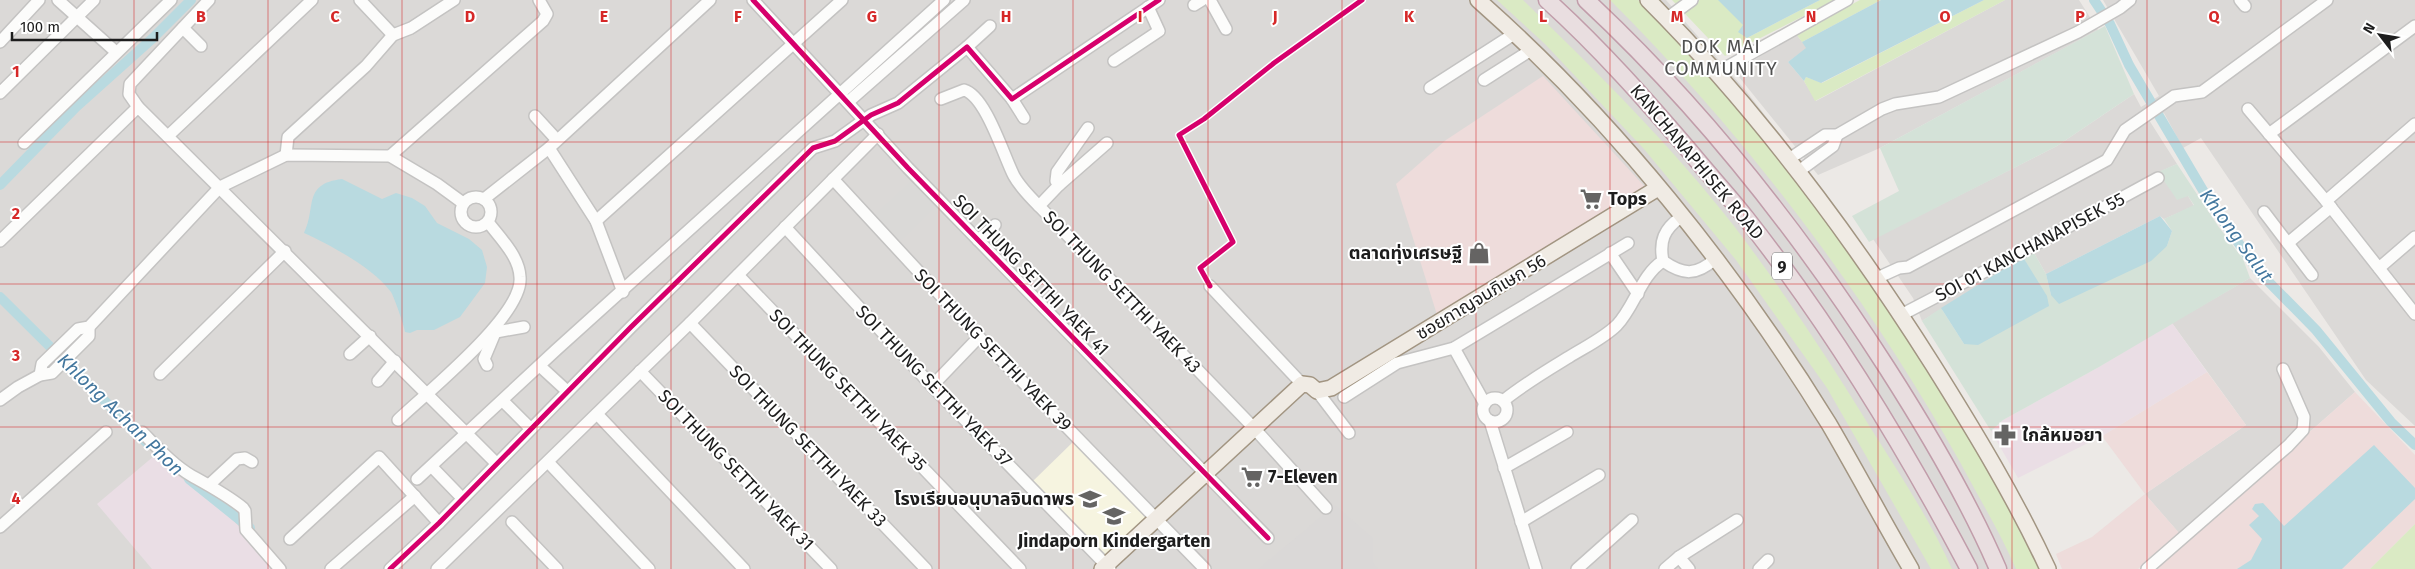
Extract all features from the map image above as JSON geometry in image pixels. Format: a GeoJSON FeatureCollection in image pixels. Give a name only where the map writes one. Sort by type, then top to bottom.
{"type":"FeatureCollection","features":[{"type":"Feature","properties":{"kind":"highway","name":"KANCHANAPHISEK ROAD"},"geometry":{"type":"LineString","coordinates":[[1547,0],[1634,86],[1746,217],[1798,288],[1867,390],[1937,509],[1969,569]]}},
{"type":"Feature","properties":{"kind":"highway","name":"KANCHANAPHISEK ROAD"},"geometry":{"type":"LineString","coordinates":[[1586,0],[1616,28],[1686,102],[1758,186],[1844,302],[1923,424],[1998,569]]}},
{"type":"Feature","properties":{"kind":"main road"},"geometry":{"type":"LineString","coordinates":[[1478,0],[1584,104],[1658,188],[1715,259],[1754,312],[1828,424],[1911,569]]}},
{"type":"Feature","properties":{"kind":"main road"},"geometry":{"type":"LineString","coordinates":[[1648,0],[1716,74],[1799,171],[1877,278],[1994,462],[2048,569]]}},
{"type":"Feature","properties":{"kind":"main road","name":"ซอยกาญจนภิเษก 56"},"geometry":{"type":"LineString","coordinates":[[1317,391],[1331,388],[1658,188]]}},
{"type":"Feature","properties":{"kind":"main road"},"geometry":{"type":"LineString","coordinates":[[1106,568],[1253,427],[1302,384],[1310,385],[1317,391]]}},
{"type":"Feature","properties":{"kind":"street"},"geometry":{"type":"LineString","coordinates":[[0,42],[39,0]]}},
{"type":"Feature","properties":{"kind":"street"},"geometry":{"type":"LineString","coordinates":[[58,0],[116,52]]}},
{"type":"Feature","properties":{"kind":"street"},"geometry":{"type":"LineString","coordinates":[[0,93],[94,0]]}},
{"type":"Feature","properties":{"kind":"street"},"geometry":{"type":"LineString","coordinates":[[24,143],[171,0]]}},
{"type":"Feature","properties":{"kind":"street"},"geometry":{"type":"LineString","coordinates":[[209,0],[130,84],[129,94],[138,107],[285,251],[496,463]]}},
{"type":"Feature","properties":{"kind":"street"},"geometry":{"type":"LineString","coordinates":[[168,136],[312,0]]}},
{"type":"Feature","properties":{"kind":"street"},"geometry":{"type":"LineString","coordinates":[[360,0],[393,35]]}},
{"type":"Feature","properties":{"kind":"street"},"geometry":{"type":"LineString","coordinates":[[286,155],[288,137],[366,66],[393,35],[411,28],[454,0]]}},
{"type":"Feature","properties":{"kind":"street"},"geometry":{"type":"LineString","coordinates":[[390,156],[543,21],[547,14],[539,0]]}},
{"type":"Feature","properties":{"kind":"street"},"geometry":{"type":"LineString","coordinates":[[484,199],[491,210],[488,222],[474,227],[467,224],[462,218],[461,211],[464,204],[471,198],[484,199],[553,144],[710,0]]}},
{"type":"Feature","properties":{"kind":"street","name":"SOI THUNG SETTHI YAEK 41"},"geometry":{"type":"LineString","coordinates":[[753,0],[793,45],[978,240],[1268,538]]}},
{"type":"Feature","properties":{"kind":"street"},"geometry":{"type":"LineString","coordinates":[[596,221],[842,0]]}},
{"type":"Feature","properties":{"kind":"street"},"geometry":{"type":"LineString","coordinates":[[417,479],[944,0]]}},
{"type":"Feature","properties":{"kind":"street"},"geometry":{"type":"LineString","coordinates":[[848,102],[964,0]]}},
{"type":"Feature","properties":{"kind":"street"},"geometry":{"type":"LineString","coordinates":[[1012,100],[1159,0]]}},
{"type":"Feature","properties":{"kind":"street"},"geometry":{"type":"LineString","coordinates":[[1210,0],[1226,29]]}},
{"type":"Feature","properties":{"kind":"street"},"geometry":{"type":"LineString","coordinates":[[1666,19],[1692,0]]}},
{"type":"Feature","properties":{"kind":"street"},"geometry":{"type":"LineString","coordinates":[[1716,74],[1847,0]]}},
{"type":"Feature","properties":{"kind":"street"},"geometry":{"type":"LineString","coordinates":[[1789,159],[1825,135],[1837,135],[1882,109],[1895,104],[1939,97],[2078,32],[2120,8],[2130,0]]}},
{"type":"Feature","properties":{"kind":"street"},"geometry":{"type":"LineString","coordinates":[[1877,278],[1899,268],[1908,267],[2108,160],[2124,130],[2174,96],[2202,92],[2327,0]]}},
{"type":"Feature","properties":{"kind":"street"},"geometry":{"type":"LineString","coordinates":[[1114,61],[1159,31],[1148,7]]}},
{"type":"Feature","properties":{"kind":"street"},"geometry":{"type":"LineString","coordinates":[[390,569],[439,523],[530,428],[813,148],[835,141],[864,120],[902,100],[990,26]]}},
{"type":"Feature","properties":{"kind":"street"},"geometry":{"type":"LineString","coordinates":[[183,28],[201,46]]}},
{"type":"Feature","properties":{"kind":"street"},"geometry":{"type":"LineString","coordinates":[[2269,134],[2413,32]]}},
{"type":"Feature","properties":{"kind":"street"},"geometry":{"type":"LineString","coordinates":[[1430,88],[1514,34]]}},
{"type":"Feature","properties":{"kind":"street"},"geometry":{"type":"LineString","coordinates":[[967,47],[1012,100],[1024,118]]}},
{"type":"Feature","properties":{"kind":"street"},"geometry":{"type":"LineString","coordinates":[[1484,80],[1531,50]]}},
{"type":"Feature","properties":{"kind":"street"},"geometry":{"type":"LineString","coordinates":[[940,99],[964,90],[973,94],[991,122],[1017,182],[1039,206]]}},
{"type":"Feature","properties":{"kind":"street"},"geometry":{"type":"LineString","coordinates":[[0,241],[138,107]]}},
{"type":"Feature","properties":{"kind":"street"},"geometry":{"type":"LineString","coordinates":[[2248,108],[2329,204],[2415,314]]}},
{"type":"Feature","properties":{"kind":"street"},"geometry":{"type":"LineString","coordinates":[[535,116],[596,221],[622,292]]}},
{"type":"Feature","properties":{"kind":"street"},"geometry":{"type":"LineString","coordinates":[[2288,243],[2415,124]]}},
{"type":"Feature","properties":{"kind":"street","name":"SOI THUNG SETTHI YAEK 43"},"geometry":{"type":"LineString","coordinates":[[1088,128],[1057,172],[1056,181],[1059,185],[1039,206],[1253,427],[1326,508]]}},
{"type":"Feature","properties":{"kind":"street"},"geometry":{"type":"LineString","coordinates":[[437,569],[690,323],[878,134]]}},
{"type":"Feature","properties":{"kind":"street"},"geometry":{"type":"LineString","coordinates":[[1799,171],[1833,146],[1837,135]]}},
{"type":"Feature","properties":{"kind":"street"},"geometry":{"type":"LineString","coordinates":[[1059,185],[1107,142]]}},
{"type":"Feature","properties":{"kind":"street"},"geometry":{"type":"LineString","coordinates":[[0,400],[40,375],[42,364],[78,329],[90,326],[220,188],[286,155],[390,156],[437,184],[464,204]]}},
{"type":"Feature","properties":{"kind":"street","name":"SOI 01 KANCHANAPISEK 55"},"geometry":{"type":"LineString","coordinates":[[1901,315],[2158,178]]}},
{"type":"Feature","properties":{"kind":"street","name":"SOI THUNG SETTHI YAEK 39"},"geometry":{"type":"LineString","coordinates":[[833,179],[979,337],[1206,569]]}},
{"type":"Feature","properties":{"kind":"street"},"geometry":{"type":"LineString","coordinates":[[2264,212],[2312,275]]}},
{"type":"Feature","properties":{"kind":"street"},"geometry":{"type":"LineString","coordinates":[[1681,217],[1671,224],[1664,234],[1660,246],[1663,261],[1675,269],[1688,273],[1706,266],[1715,259]]}},
{"type":"Feature","properties":{"kind":"street"},"geometry":{"type":"LineString","coordinates":[[487,365],[484,359],[497,328],[515,300],[521,278],[514,256],[488,222]]}},
{"type":"Feature","properties":{"kind":"street"},"geometry":{"type":"LineString","coordinates":[[978,240],[995,224]]}},
{"type":"Feature","properties":{"kind":"street","name":"SOI THUNG SETTHI YAEK 37"},"geometry":{"type":"LineString","coordinates":[[784,227],[932,386],[1106,568]]}},
{"type":"Feature","properties":{"kind":"street"},"geometry":{"type":"LineString","coordinates":[[2379,268],[2415,237]]}},
{"type":"Feature","properties":{"kind":"street"},"geometry":{"type":"LineString","coordinates":[[1344,397],[1398,362],[1454,348],[1628,242]]}},
{"type":"Feature","properties":{"kind":"street"},"geometry":{"type":"LineString","coordinates":[[160,374],[285,251]]}},
{"type":"Feature","properties":{"kind":"street"},"geometry":{"type":"LineString","coordinates":[[1610,253],[1638,294]]}},
{"type":"Feature","properties":{"kind":"street"},"geometry":{"type":"LineString","coordinates":[[1503,401],[1524,384],[1593,343],[1616,326],[1631,307],[1655,266],[1663,261]]}},
{"type":"Feature","properties":{"kind":"street","name":"SOI THUNG SETTHI YAEK 35"},"geometry":{"type":"LineString","coordinates":[[738,275],[1020,569]]}},
{"type":"Feature","properties":{"kind":"street"},"geometry":{"type":"LineString","coordinates":[[1210,286],[1302,384]]}},
{"type":"Feature","properties":{"kind":"street","name":"SOI THUNG SETTHI YAEK 33"},"geometry":{"type":"LineString","coordinates":[[690,323],[926,569]]}},
{"type":"Feature","properties":{"kind":"street"},"geometry":{"type":"LineString","coordinates":[[398,420],[497,328],[524,327]]}},
{"type":"Feature","properties":{"kind":"street"},"geometry":{"type":"LineString","coordinates":[[350,354],[370,336]]}},
{"type":"Feature","properties":{"kind":"street"},"geometry":{"type":"LineString","coordinates":[[932,386],[979,337]]}},
{"type":"Feature","properties":{"kind":"street"},"geometry":{"type":"LineString","coordinates":[[1454,348],[1485,404],[1484,412],[1490,420],[1536,569]]}},
{"type":"Feature","properties":{"kind":"street"},"geometry":{"type":"LineString","coordinates":[[378,381],[395,361]]}},
{"type":"Feature","properties":{"kind":"street"},"geometry":{"type":"LineString","coordinates":[[542,368],[567,391]]}},
{"type":"Feature","properties":{"kind":"street"},"geometry":{"type":"LineString","coordinates":[[2147,569],[2293,441],[2303,430],[2304,417],[2283,369]]}},
{"type":"Feature","properties":{"kind":"street","name":"SOI THUNG SETTHI YAEK 31"},"geometry":{"type":"LineString","coordinates":[[640,371],[831,569]]}},
{"type":"Feature","properties":{"kind":"street"},"geometry":{"type":"LineString","coordinates":[[1317,391],[1349,433]]}},
{"type":"Feature","properties":{"kind":"street"},"geometry":{"type":"LineString","coordinates":[[1485,404],[1495,398],[1503,401],[1507,409],[1503,418],[1496,422],[1490,420]]}},
{"type":"Feature","properties":{"kind":"street"},"geometry":{"type":"LineString","coordinates":[[504,402],[530,428]]}},
{"type":"Feature","properties":{"kind":"street"},"geometry":{"type":"LineString","coordinates":[[597,414],[744,569]]}},
{"type":"Feature","properties":{"kind":"street"},"geometry":{"type":"LineString","coordinates":[[0,527],[106,432]]}},
{"type":"Feature","properties":{"kind":"street"},"geometry":{"type":"LineString","coordinates":[[142,432],[166,456],[191,476],[209,485],[243,508],[248,533],[280,569]]}},
{"type":"Feature","properties":{"kind":"street"},"geometry":{"type":"LineString","coordinates":[[1504,468],[1567,432]]}},
{"type":"Feature","properties":{"kind":"street"},"geometry":{"type":"LineString","coordinates":[[290,539],[379,457],[439,523]]}},
{"type":"Feature","properties":{"kind":"street"},"geometry":{"type":"LineString","coordinates":[[209,485],[237,459],[245,458],[252,462]]}},
{"type":"Feature","properties":{"kind":"street"},"geometry":{"type":"LineString","coordinates":[[548,462],[649,569]]}},
{"type":"Feature","properties":{"kind":"street"},"geometry":{"type":"LineString","coordinates":[[433,468],[462,498]]}},
{"type":"Feature","properties":{"kind":"street"},"geometry":{"type":"LineString","coordinates":[[1521,522],[1599,475]]}},
{"type":"Feature","properties":{"kind":"street"},"geometry":{"type":"LineString","coordinates":[[331,569],[415,496]]}},
{"type":"Feature","properties":{"kind":"street"},"geometry":{"type":"LineString","coordinates":[[1577,569],[1632,520]]}},
{"type":"Feature","properties":{"kind":"street"},"geometry":{"type":"LineString","coordinates":[[1665,569],[1679,557],[1737,520]]}},
{"type":"Feature","properties":{"kind":"street"},"geometry":{"type":"LineString","coordinates":[[512,522],[557,569]]}},
{"type":"Feature","properties":{"kind":"street"},"geometry":{"type":"LineString","coordinates":[[1679,557],[1689,569]]}},
{"type":"Feature","properties":{"kind":"street"},"geometry":{"type":"LineString","coordinates":[[1759,569],[1768,560]]}},
{"type":"Feature","properties":{"kind":"shaded area"},"geometry":{"type":"Polygon","coordinates":[[[0,0],[1666,0],[1747,92],[1839,211],[2012,482],[2056,569],[0,569],[0,0]]]}},
{"type":"Feature","properties":{"kind":"shaded area"},"geometry":{"type":"Polygon","coordinates":[[[2005,0],[2079,0],[2098,30],[1880,148],[1818,175],[1735,72],[1796,34],[1807,48],[1788,62],[1804,81],[1816,101],[2005,0]]]}},
{"type":"Feature","properties":{"kind":"shaded area"},"geometry":{"type":"Polygon","coordinates":[[[2103,0],[2415,0],[2415,426],[2366,380],[2201,138],[2183,148],[2164,113],[2149,120],[2177,164],[2159,172],[2188,196],[2194,206],[2164,219],[2160,216],[2046,274],[2033,251],[1922,321],[1913,298],[1873,239],[2057,146],[2134,94],[2141,107],[2159,96],[2103,0]]]}},
{"type":"Feature","properties":{"kind":"shaded area"},"geometry":{"type":"Polygon","coordinates":[[[2105,26],[2134,94],[2057,146],[1869,242],[1852,216],[1899,191],[1880,148],[2105,26]]]}},
{"type":"Feature","properties":{"kind":"shaded area","name":"ตลาดทุ่งเศรษฐี"},"geometry":{"type":"Polygon","coordinates":[[[1543,76],[1645,187],[1438,318],[1396,184],[1446,140],[1543,76]]]}},
{"type":"Feature","properties":{"kind":"shaded area"},"geometry":{"type":"Polygon","coordinates":[[[2177,164],[2218,226],[2243,259],[2250,278],[2099,367],[2003,420],[1991,431],[1922,321],[1941,308],[1964,344],[2033,275],[2023,257],[2033,251],[2046,274],[2051,295],[2167,246],[2172,231],[2164,219],[2194,205],[2188,196],[2177,200],[2158,172],[2177,164]]]}},
{"type":"Feature","properties":{"kind":"shaded area"},"geometry":{"type":"Polygon","coordinates":[[[915,178],[939,203],[900,241],[875,215],[915,178]]]}},
{"type":"Feature","properties":{"kind":"shaded area"},"geometry":{"type":"Polygon","coordinates":[[[2250,278],[2319,347],[2355,392],[2186,541],[2145,494],[2246,425],[2172,323],[2250,278]]]}},
{"type":"Feature","properties":{"kind":"shaded area"},"geometry":{"type":"Polygon","coordinates":[[[2172,323],[2207,372],[2102,436],[2018,478],[1991,431],[2003,420],[2099,367],[2172,323]]]}},
{"type":"Feature","properties":{"kind":"shaded area"},"geometry":{"type":"Polygon","coordinates":[[[2207,372],[2246,425],[2145,494],[2102,436],[2207,372]]]}},
{"type":"Feature","properties":{"kind":"shaded area"},"geometry":{"type":"Polygon","coordinates":[[[2355,392],[2415,455],[2415,524],[2370,569],[2154,569],[2355,392]]]}},
{"type":"Feature","properties":{"kind":"shaded area","name":"โรงเรียนอนุบาลจินดาพร"},"geometry":{"type":"Polygon","coordinates":[[[1074,441],[1146,517],[1105,557],[1033,481],[1074,441]]]}},
{"type":"Feature","properties":{"kind":"shaded area"},"geometry":{"type":"Polygon","coordinates":[[[154,456],[233,520],[278,569],[152,569],[97,504],[154,456]]]}},
{"type":"Feature","properties":{"kind":"shaded area"},"geometry":{"type":"Polygon","coordinates":[[[2145,494],[2180,534],[2138,569],[2062,569],[2056,554],[2092,537],[2145,494]]]}},
{"type":"Feature","properties":{"kind":"shaded area"},"geometry":{"type":"Polygon","coordinates":[[[1335,505],[1373,538],[1373,562],[1378,569],[1258,569],[1335,505]]]}},
{"type":"Feature","properties":{"kind":"green space"},"geometry":{"type":"Polygon","coordinates":[[[1497,0],[1523,0],[1606,82],[1659,138],[1734,226],[1842,381],[1916,501],[1952,569],[1931,569],[1827,388],[1736,260],[1644,149],[1545,44],[1497,0]]]}},
{"type":"Feature","properties":{"kind":"green space"},"geometry":{"type":"Polygon","coordinates":[[[1610,0],[1638,0],[1671,33],[1759,133],[1830,223],[1896,316],[1956,412],[1984,461],[2039,569],[2016,569],[1989,515],[1923,399],[1844,278],[1801,219],[1709,106],[1610,0]]]}},
{"type":"Feature","properties":{"kind":"green space"},"geometry":{"type":"Polygon","coordinates":[[[1672,0],[1719,0],[1744,25],[1747,38],[1820,0],[1835,0],[1725,56],[1672,0]]]}},
{"type":"Feature","properties":{"kind":"green space"},"geometry":{"type":"Polygon","coordinates":[[[1860,0],[1881,0],[1802,42],[1796,34],[1860,0]]]}},
{"type":"Feature","properties":{"kind":"green space"},"geometry":{"type":"Polygon","coordinates":[[[1984,0],[2005,0],[1815,101],[1804,81],[1806,77],[1822,83],[1984,0]]]}},
{"type":"Feature","properties":{"kind":"green space"},"geometry":{"type":"Polygon","coordinates":[[[2415,524],[2415,569],[2370,569],[2415,524]]]}},
{"type":"Feature","properties":{"kind":"water"},"geometry":{"type":"Polygon","coordinates":[[[1718,0],[1820,0],[1747,38],[1738,32],[1743,25],[1718,0]]]}},
{"type":"Feature","properties":{"kind":"water"},"geometry":{"type":"Polygon","coordinates":[[[1881,0],[1984,0],[1821,83],[1806,77],[1804,81],[1788,62],[1806,48],[1802,42],[1881,0]]]}},
{"type":"Feature","properties":{"kind":"water"},"geometry":{"type":"Polygon","coordinates":[[[342,179],[382,199],[396,193],[412,198],[425,206],[437,223],[469,239],[482,250],[487,267],[485,283],[460,317],[434,330],[405,332],[391,292],[383,283],[351,258],[304,233],[316,191],[329,182],[342,179]]]}},
{"type":"Feature","properties":{"kind":"water"},"geometry":{"type":"Polygon","coordinates":[[[2160,216],[2172,231],[2167,246],[2151,261],[2059,304],[2051,295],[2046,274],[2160,216]]]}},
{"type":"Feature","properties":{"kind":"water"},"geometry":{"type":"Polygon","coordinates":[[[2023,257],[2047,296],[2049,306],[1978,345],[1964,344],[1941,308],[2023,257]]]}},
{"type":"Feature","properties":{"kind":"water"},"geometry":{"type":"Polygon","coordinates":[[[2374,445],[2415,488],[2415,499],[2342,569],[2237,569],[2251,560],[2262,539],[2249,525],[2259,516],[2252,509],[2255,504],[2263,503],[2284,526],[2374,445]]]}},
{"type":"Feature","properties":{"kind":"waterway","name":"Khlong Achan Phon"},"geometry":{"type":"LineString","coordinates":[[0,185],[76,107],[153,38],[191,0]]}},
{"type":"Feature","properties":{"kind":"waterway","name":"Khlong Salut"},"geometry":{"type":"LineString","coordinates":[[2094,0],[2110,24],[2129,65],[2211,204],[2259,272],[2316,330],[2391,422],[2415,445]]}},
{"type":"Feature","properties":{"kind":"waterway","name":"Khlong Achan Phon"},"geometry":{"type":"LineString","coordinates":[[0,297],[146,442]]}},
{"type":"Feature","properties":{"kind":"waterway","name":"Khlong Achan Phon"},"geometry":{"type":"LineString","coordinates":[[189,479],[250,528]]}},
{"type":"Feature","properties":{"kind":"cycle path"},"geometry":{"type":"LineString","coordinates":[[753,0],[908,168],[1268,538]]}},
{"type":"Feature","properties":{"kind":"cycle path"},"geometry":{"type":"LineString","coordinates":[[390,569],[439,523],[631,327],[813,148],[835,141],[871,115],[898,103],[967,47],[1012,99],[1159,0]]}},
{"type":"Feature","properties":{"kind":"cycle path"},"geometry":{"type":"LineString","coordinates":[[1210,286],[1200,268],[1233,242],[1179,135],[1204,119],[1274,63],[1362,0]]}},
{"type":"Feature","properties":{"kind":"place","name":"Tops"},"geometry":{"type":"Point","coordinates":[1591,199]}},
{"type":"Feature","properties":{"kind":"place","name":"ตลาดทุ่งเศรษฐี"},"geometry":{"type":"Point","coordinates":[1479,253]}},
{"type":"Feature","properties":{"kind":"place","name":"ใกล้หมอยา"},"geometry":{"type":"Point","coordinates":[2005,435]}},
{"type":"Feature","properties":{"kind":"place","name":"7-Eleven"},"geometry":{"type":"Point","coordinates":[1252,477]}},
{"type":"Feature","properties":{"kind":"place","name":"โรงเรียนอนุบาลจินดาพร"},"geometry":{"type":"Point","coordinates":[1090,499]}},
{"type":"Feature","properties":{"kind":"place","name":"Jindaporn Kindergarten"},"geometry":{"type":"Point","coordinates":[1114,516]}},
{"type":"Feature","properties":{"kind":"district","name":"DOK MAI COMMUNITY"},"geometry":{"type":"Point","coordinates":[1721,57]}}]}
